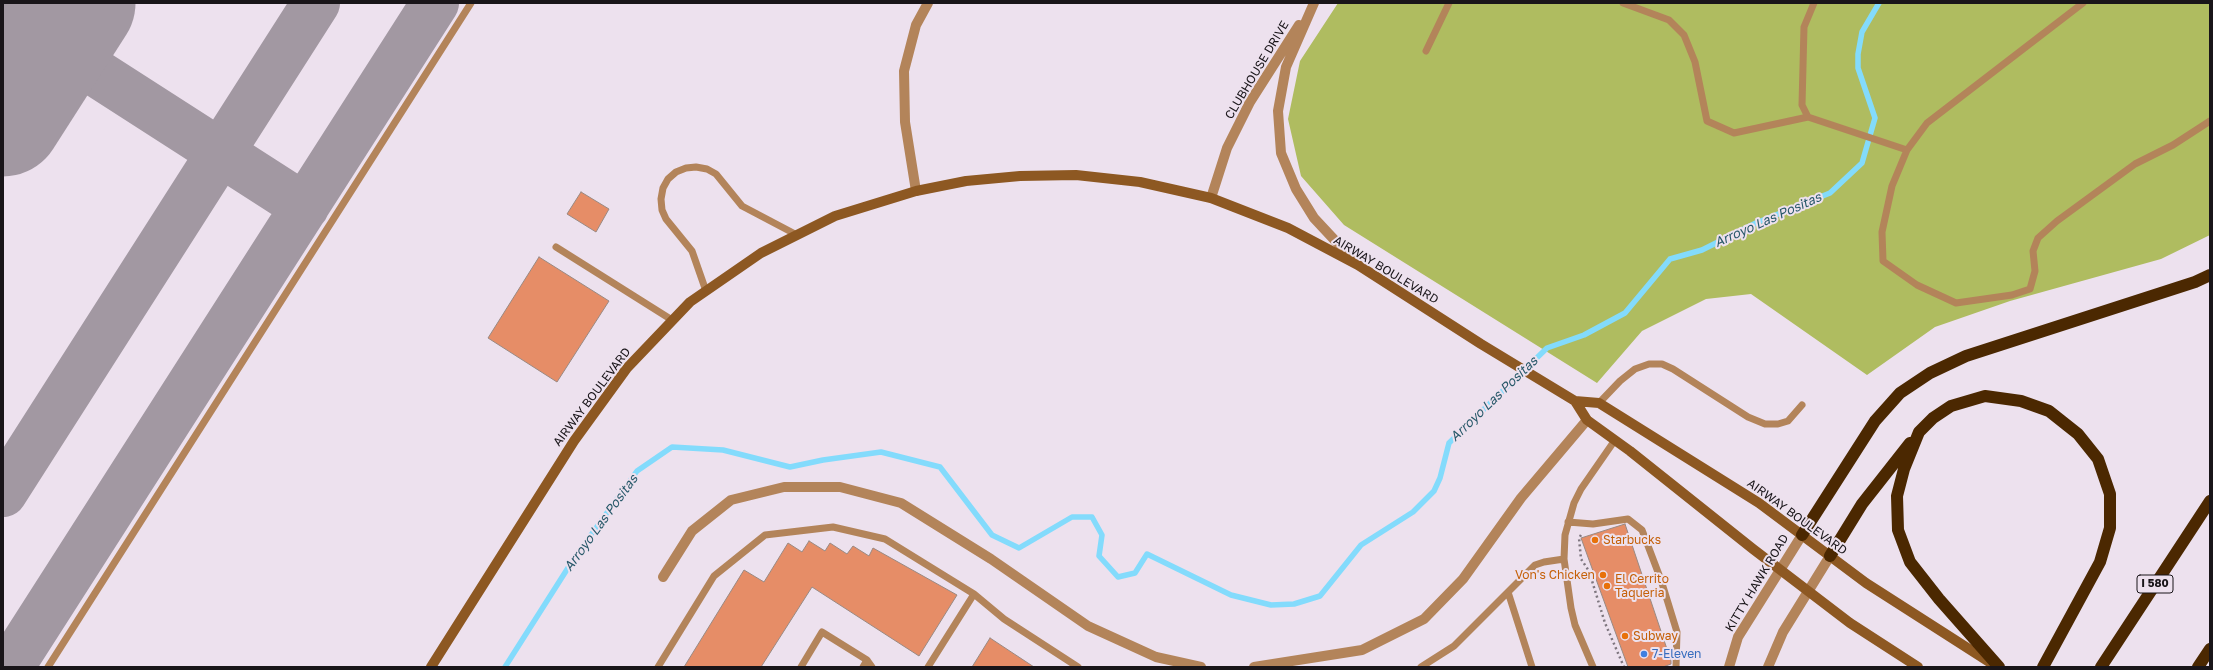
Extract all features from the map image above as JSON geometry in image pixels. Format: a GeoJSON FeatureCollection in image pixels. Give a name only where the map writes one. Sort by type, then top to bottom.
{"type":"FeatureCollection","features":[{"type":"Feature","properties":{"kind":"highway"},"geometry":{"type":"LineString","coordinates":[[1802,535],[1875,421],[1900,393],[1930,373],[1966,356],[2174,289],[2210,275]]}},
{"type":"Feature","properties":{"kind":"highway"},"geometry":{"type":"LineString","coordinates":[[1830,556],[1862,504],[1919,432],[1934,418],[1951,406],[1985,396],[2021,401],[2049,412],[2078,434],[2098,459],[2110,494],[2110,528],[2100,562],[2043,667]]}},
{"type":"Feature","properties":{"kind":"highway"},"geometry":{"type":"LineString","coordinates":[[1919,432],[1904,469],[1897,496],[1898,530],[1910,562],[1939,599],[1998,667]]}},
{"type":"Feature","properties":{"kind":"highway","name":"I 580"},"geometry":{"type":"LineString","coordinates":[[2101,667],[2210,501]]}},
{"type":"Feature","properties":{"kind":"highway"},"geometry":{"type":"LineString","coordinates":[[2198,667],[2210,649]]}},
{"type":"Feature","properties":{"kind":"main road","name":"AIRWAY BOULEVARD"},"geometry":{"type":"LineString","coordinates":[[431,667],[574,441],[627,368],[690,302],[761,253],[835,216],[916,191],[966,181],[1020,176],[1076,175],[1140,182],[1211,198],[1288,228],[1358,264],[1481,344],[1575,401],[1599,403],[1759,503],[1866,583],[1998,667]]}},
{"type":"Feature","properties":{"kind":"main road","name":"AIRWAY BOULEVARD"},"geometry":{"type":"LineString","coordinates":[[1575,401],[1587,420],[1615,440],[1780,570],[1850,623],[1918,667]]}},
{"type":"Feature","properties":{"kind":"street"},"geometry":{"type":"LineString","coordinates":[[916,191],[904,122],[904,71],[916,26],[928,3]]}},
{"type":"Feature","properties":{"kind":"street","name":"CLUBHOUSE DRIVE"},"geometry":{"type":"LineString","coordinates":[[1211,198],[1227,148],[1250,102],[1314,3]]}},
{"type":"Feature","properties":{"kind":"street","name":"CLUBHOUSE DRIVE"},"geometry":{"type":"LineString","coordinates":[[1314,3],[1286,67],[1278,111],[1281,153],[1296,189],[1314,218],[1358,264]]}},
{"type":"Feature","properties":{"kind":"street"},"geometry":{"type":"LineString","coordinates":[[1254,667],[1362,650],[1424,619],[1463,579],[1521,498],[1587,420]]}},
{"type":"Feature","properties":{"kind":"street"},"geometry":{"type":"LineString","coordinates":[[663,577],[692,532],[731,500],[784,487],[840,487],[901,503],[991,559],[1088,626],[1156,657],[1200,667]]}},
{"type":"Feature","properties":{"kind":"street","name":"KITTY HAWK ROAD"},"geometry":{"type":"LineString","coordinates":[[1729,667],[1738,637],[1802,535]]}},
{"type":"Feature","properties":{"kind":"street"},"geometry":{"type":"LineString","coordinates":[[1768,667],[1783,632],[1830,556]]}},
{"type":"Feature","properties":{"kind":"lane"},"geometry":{"type":"LineString","coordinates":[[48,667],[472,3]]}},
{"type":"Feature","properties":{"kind":"lane"},"geometry":{"type":"LineString","coordinates":[[1426,51],[1449,3]]}},
{"type":"Feature","properties":{"kind":"lane"},"geometry":{"type":"LineString","coordinates":[[1623,3],[1669,20],[1684,35],[1695,62],[1707,120],[1734,133],[1808,117],[1907,150]]}},
{"type":"Feature","properties":{"kind":"lane"},"geometry":{"type":"LineString","coordinates":[[1808,117],[1802,105],[1804,27],[1814,3]]}},
{"type":"Feature","properties":{"kind":"lane"},"geometry":{"type":"LineString","coordinates":[[2083,3],[1927,124],[1907,150],[1892,186],[1882,232],[1883,261],[1917,285],[1956,303],[2012,295],[2030,289],[2035,271],[2033,251],[2038,238],[2057,221],[2135,164],[2173,145],[2210,121]]}},
{"type":"Feature","properties":{"kind":"lane"},"geometry":{"type":"LineString","coordinates":[[706,291],[692,251],[666,219],[662,210],[661,199],[663,188],[668,179],[676,172],[686,168],[696,167],[707,169],[716,174],[742,206],[797,235]]}},
{"type":"Feature","properties":{"kind":"lane"},"geometry":{"type":"LineString","coordinates":[[556,247],[672,320]]}},
{"type":"Feature","properties":{"kind":"lane"},"geometry":{"type":"LineString","coordinates":[[1599,403],[1620,380],[1635,369],[1649,364],[1662,364],[1673,369],[1748,416],[1765,424],[1778,424],[1788,421],[1802,405]]}},
{"type":"Feature","properties":{"kind":"lane"},"geometry":{"type":"LineString","coordinates":[[1592,667],[1575,625],[1564,559],[1565,534],[1574,503],[1581,488],[1615,440]]}},
{"type":"Feature","properties":{"kind":"lane"},"geometry":{"type":"LineString","coordinates":[[1568,522],[1593,524],[1628,519],[1642,530],[1661,580],[1677,632],[1676,667]]}},
{"type":"Feature","properties":{"kind":"lane"},"geometry":{"type":"LineString","coordinates":[[658,667],[714,576],[765,535],[833,527],[885,539],[974,594],[1004,619],[1078,667]]}},
{"type":"Feature","properties":{"kind":"lane"},"geometry":{"type":"LineString","coordinates":[[1421,667],[1454,646],[1535,565],[1564,559]]}},
{"type":"Feature","properties":{"kind":"lane"},"geometry":{"type":"LineString","coordinates":[[1508,592],[1532,667]]}},
{"type":"Feature","properties":{"kind":"lane"},"geometry":{"type":"LineString","coordinates":[[928,667],[974,594]]}},
{"type":"Feature","properties":{"kind":"lane"},"geometry":{"type":"LineString","coordinates":[[800,667],[822,632],[867,660],[872,667]]}},
{"type":"Feature","properties":{"kind":"lane"},"geometry":{"type":"LineString","coordinates":[[863,667],[867,660]]}},
{"type":"Feature","properties":{"kind":"path"},"geometry":{"type":"LineString","coordinates":[[1583,533],[1579,538],[1581,559],[1589,571],[1605,623],[1624,667]]}},
{"type":"Feature","properties":{"kind":"green space"},"geometry":{"type":"Polygon","coordinates":[[[1338,3],[2210,3],[2210,235],[2161,259],[2010,301],[1935,327],[1867,375],[1751,294],[1706,299],[1642,331],[1597,383],[1344,225],[1301,176],[1288,119],[1300,61],[1338,3]]]}},
{"type":"Feature","properties":{"kind":"building"},"geometry":{"type":"Polygon","coordinates":[[[581,192],[609,209],[596,232],[567,214],[581,192]]]}},
{"type":"Feature","properties":{"kind":"building"},"geometry":{"type":"Polygon","coordinates":[[[539,257],[609,301],[557,382],[488,338],[539,257]]]}},
{"type":"Feature","properties":{"kind":"building"},"geometry":{"type":"Polygon","coordinates":[[[1625,524],[1671,661],[1671,664],[1663,667],[1628,667],[1581,538],[1625,524]]]}},
{"type":"Feature","properties":{"kind":"building"},"geometry":{"type":"Polygon","coordinates":[[[809,541],[825,551],[830,543],[847,554],[853,546],[869,556],[873,548],[957,595],[919,656],[812,587],[761,667],[684,667],[744,570],[764,582],[788,543],[802,552],[809,541]]]}},
{"type":"Feature","properties":{"kind":"building"},"geometry":{"type":"Polygon","coordinates":[[[990,638],[1034,667],[972,667],[990,638]]]}},
{"type":"Feature","properties":{"kind":"waterway","name":"Arroyo Las Positas"},"geometry":{"type":"LineString","coordinates":[[505,667],[573,560],[637,471],[672,447],[723,450],[790,467],[823,460],[881,452],[940,467],[992,535],[1019,548],[1072,517],[1092,517],[1102,535],[1099,556],[1118,577],[1135,573],[1147,554],[1231,595],[1271,605],[1294,604],[1320,596],[1361,545],[1413,512],[1434,491],[1440,478],[1449,443],[1547,348],[1584,335],[1625,313],[1670,259],[1702,250],[1756,223],[1830,193],[1862,163],[1875,118],[1858,68],[1858,54],[1862,32],[1879,3]]}},
{"type":"Feature","properties":{"kind":"taxiway"},"geometry":{"type":"LineString","coordinates":[[3,493],[316,3]]}},
{"type":"Feature","properties":{"kind":"taxiway"},"geometry":{"type":"LineString","coordinates":[[10,667],[435,3]]}},
{"type":"Feature","properties":{"kind":"taxiway"},"geometry":{"type":"LineString","coordinates":[[3,13],[305,207]]}},
{"type":"Feature","properties":{"kind":"runway"},"geometry":{"type":"LineString","coordinates":[[3,117],[76,3]]}},
{"type":"Feature","properties":{"kind":"place","name":"Starbucks"},"geometry":{"type":"Point","coordinates":[1595,540]}},
{"type":"Feature","properties":{"kind":"place","name":"Von's Chicken"},"geometry":{"type":"Point","coordinates":[1603,575]}},
{"type":"Feature","properties":{"kind":"place","name":"El Cerrito Taqueria"},"geometry":{"type":"Point","coordinates":[1607,586]}},
{"type":"Feature","properties":{"kind":"place","name":"Subway"},"geometry":{"type":"Point","coordinates":[1625,636]}},
{"type":"Feature","properties":{"kind":"place","name":"7-Eleven"},"geometry":{"type":"Point","coordinates":[1644,654]}}]}
